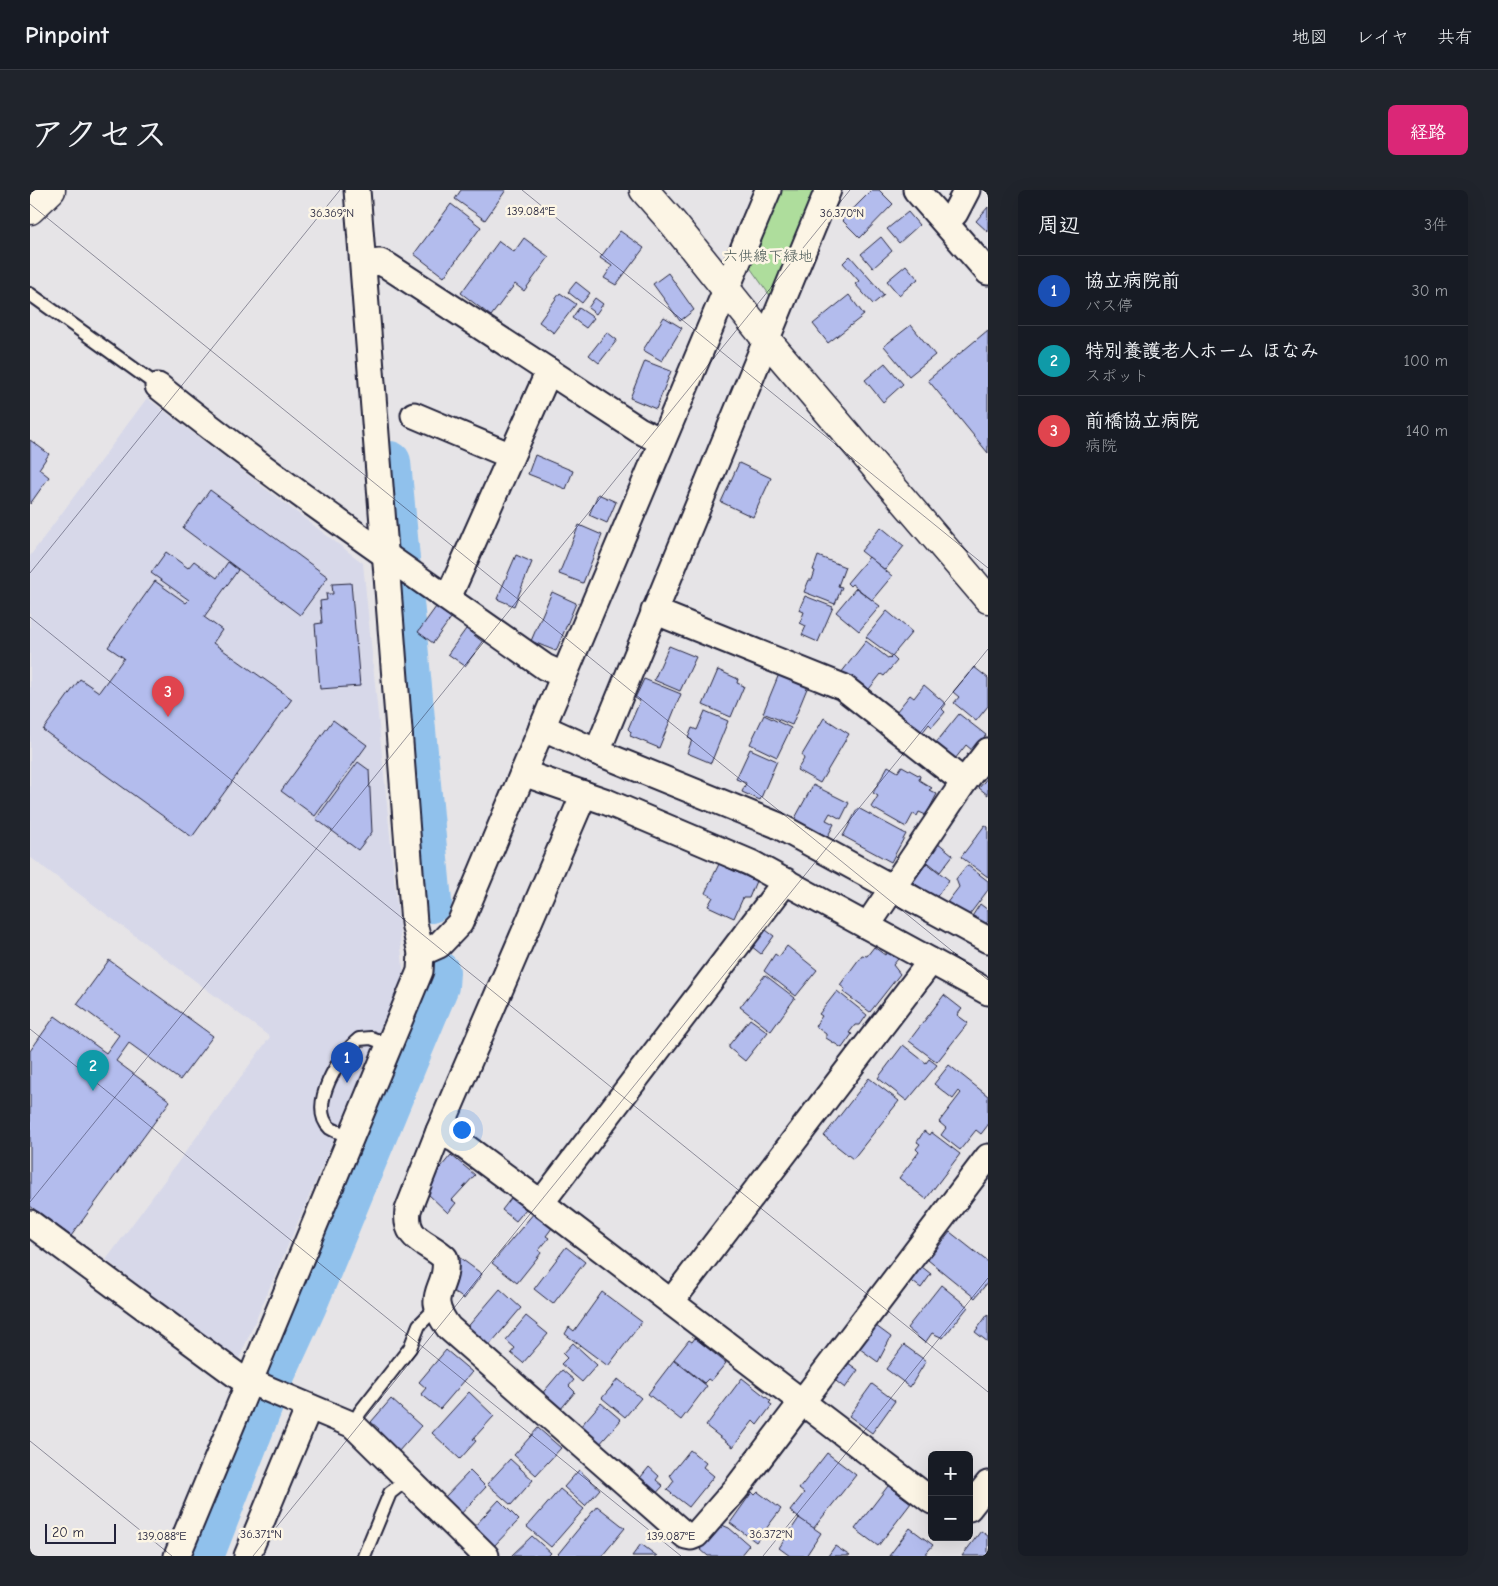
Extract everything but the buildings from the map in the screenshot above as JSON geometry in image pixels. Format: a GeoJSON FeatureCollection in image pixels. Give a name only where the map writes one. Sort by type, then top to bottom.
{"type":"FeatureCollection","features":[{"type":"Feature","properties":{"kind":"street"},"geometry":{"type":"LineString","coordinates":[[30,210],[51,190]]}},
{"type":"Feature","properties":{"kind":"street"},"geometry":{"type":"LineString","coordinates":[[177,1556],[261,1387],[341,1133],[380,1041],[420,971],[420,954],[414,923],[387,556],[357,190]]}},
{"type":"Feature","properties":{"kind":"street"},"geometry":{"type":"LineString","coordinates":[[644,190],[766,339],[988,599]]}},
{"type":"Feature","properties":{"kind":"street"},"geometry":{"type":"LineString","coordinates":[[420,954],[439,945],[460,923],[768,190]]}},
{"type":"Feature","properties":{"kind":"street"},"geometry":{"type":"LineString","coordinates":[[597,752],[828,190]]}},
{"type":"Feature","properties":{"kind":"street"},"geometry":{"type":"LineString","coordinates":[[916,190],[988,272]]}},
{"type":"Feature","properties":{"kind":"street"},"geometry":{"type":"LineString","coordinates":[[946,222],[955,213],[967,190]]}},
{"type":"Feature","properties":{"kind":"street"},"geometry":{"type":"LineString","coordinates":[[364,264],[380,262],[388,266],[639,430],[661,441]]}},
{"type":"Feature","properties":{"kind":"street"},"geometry":{"type":"LineString","coordinates":[[448,598],[549,371]]}},
{"type":"Feature","properties":{"kind":"street"},"geometry":{"type":"LineString","coordinates":[[158,386],[219,435],[387,556],[545,666],[563,675]]}},
{"type":"Feature","properties":{"kind":"street"},"geometry":{"type":"LineString","coordinates":[[414,415],[511,456]]}},
{"type":"Feature","properties":{"kind":"street"},"geometry":{"type":"LineString","coordinates":[[654,611],[843,687],[964,782]]}},
{"type":"Feature","properties":{"kind":"street"},"geometry":{"type":"LineString","coordinates":[[542,727],[597,752],[777,825],[988,940]]}},
{"type":"Feature","properties":{"kind":"street"},"geometry":{"type":"LineString","coordinates":[[867,926],[894,889],[964,782],[988,751]]}},
{"type":"Feature","properties":{"kind":"street"},"geometry":{"type":"LineString","coordinates":[[523,773],[607,802],[751,863],[988,992]]}},
{"type":"Feature","properties":{"kind":"street"},"geometry":{"type":"LineString","coordinates":[[584,794],[439,1131],[408,1210],[407,1220],[418,1240],[445,1258],[445,1272],[437,1295],[436,1308],[449,1328],[686,1536],[691,1538],[696,1536],[736,1489],[988,1157]]}},
{"type":"Feature","properties":{"kind":"street"},"geometry":{"type":"LineString","coordinates":[[541,1203],[786,882]]}},
{"type":"Feature","properties":{"kind":"street"},"geometry":{"type":"LineString","coordinates":[[671,1302],[931,961]]}},
{"type":"Feature","properties":{"kind":"street"},"geometry":{"type":"LineString","coordinates":[[439,1131],[456,1140],[541,1203],[928,1498]]}},
{"type":"Feature","properties":{"kind":"street"},"geometry":{"type":"LineString","coordinates":[[30,1223],[239,1377],[353,1425],[486,1556]]}},
{"type":"Feature","properties":{"kind":"street"},"geometry":{"type":"LineString","coordinates":[[247,1556],[309,1407]]}},
{"type":"Feature","properties":{"kind":"street"},"geometry":{"type":"LineString","coordinates":[[973,1503],[988,1484]]}},
{"type":"Feature","properties":{"kind":"lane"},"geometry":{"type":"LineString","coordinates":[[30,294],[158,386]]}},
{"type":"Feature","properties":{"kind":"lane"},"geometry":{"type":"LineString","coordinates":[[341,1133],[323,1110],[327,1085],[339,1063],[354,1043],[362,1038],[380,1041]]}},
{"type":"Feature","properties":{"kind":"lane"},"geometry":{"type":"LineString","coordinates":[[353,1425],[360,1412],[410,1348],[419,1325],[436,1308]]}},
{"type":"Feature","properties":{"kind":"lane"},"geometry":{"type":"LineString","coordinates":[[364,1556],[390,1493],[408,1478]]}},
{"type":"Feature","properties":{"kind":"shaded area"},"geometry":{"type":"Polygon","coordinates":[[[147,398],[363,563],[404,977],[238,1361],[106,1260],[270,1037],[30,857],[30,556],[147,398]]]}},
{"type":"Feature","properties":{"kind":"green space","name":"六供線下緑地"},"geometry":{"type":"Polygon","coordinates":[[[777,190],[816,190],[771,297],[746,262],[777,190]]]}},
{"type":"Feature","properties":{"kind":"waterway"},"geometry":{"type":"LineString","coordinates":[[390,462],[431,902]]}},
{"type":"Feature","properties":{"kind":"waterway"},"geometry":{"type":"LineString","coordinates":[[203,1556],[273,1377],[306,1305],[438,986],[439,972]]}},
{"type":"Feature","properties":{"kind":"place","name":"前橋協立病院"},"geometry":{"type":"Point","coordinates":[168,717]}},
{"type":"Feature","properties":{"kind":"place","name":"協立病院前"},"geometry":{"type":"Point","coordinates":[347,1083]}},
{"type":"Feature","properties":{"kind":"place","name":"特別養護老人ホーム ほなみ"},"geometry":{"type":"Point","coordinates":[93,1091]}}]}
